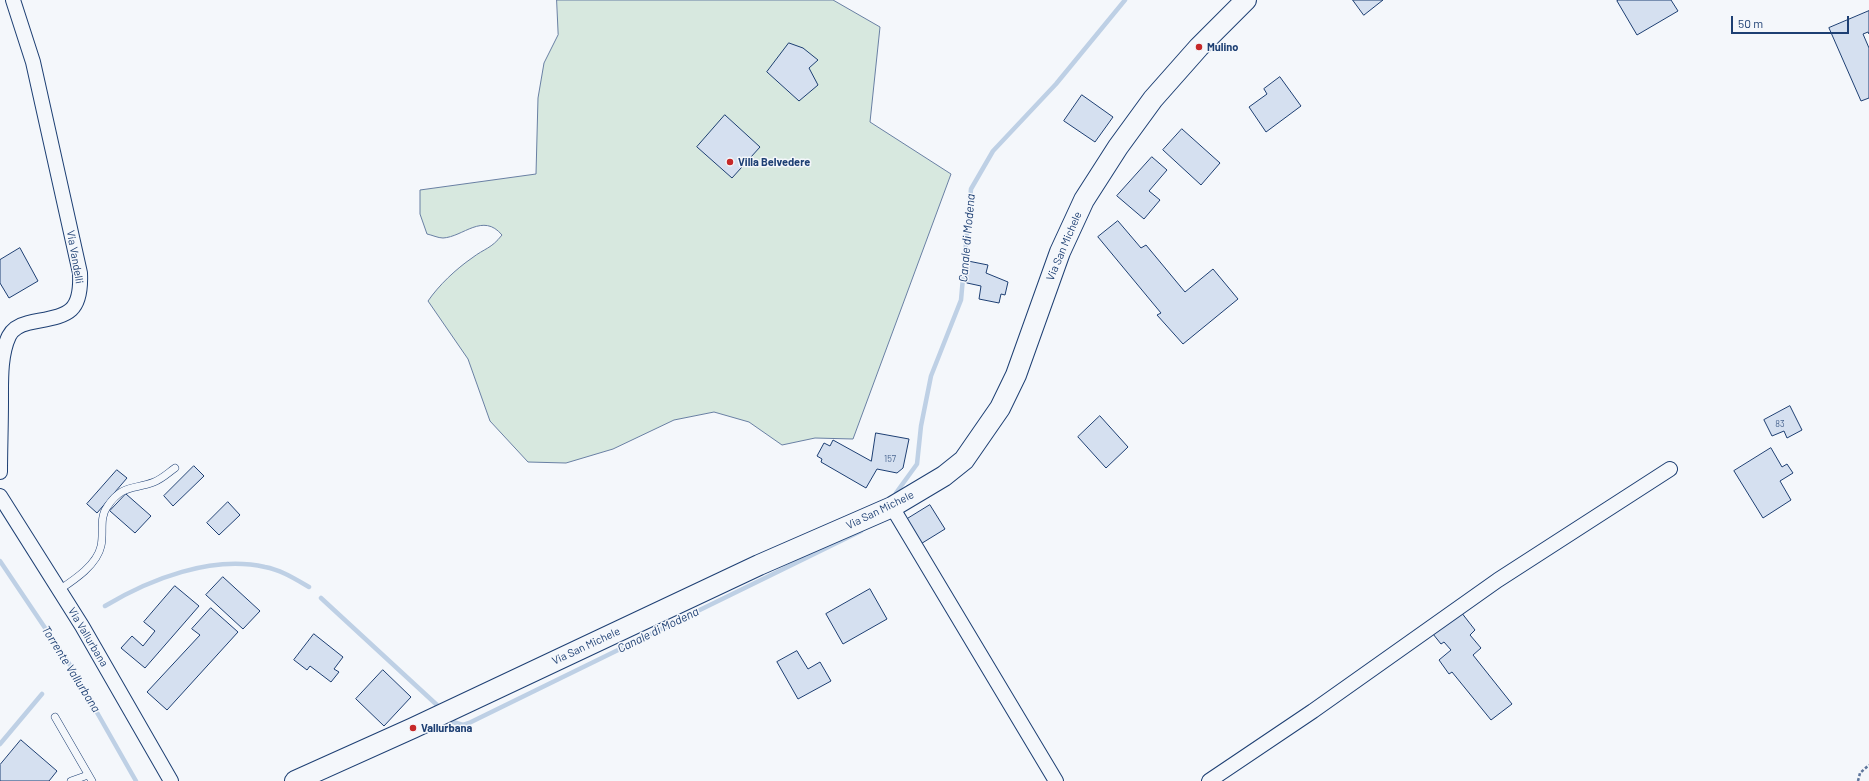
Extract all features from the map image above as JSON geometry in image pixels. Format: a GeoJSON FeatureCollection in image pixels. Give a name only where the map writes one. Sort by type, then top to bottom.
{"type":"FeatureCollection","features":[{"type":"Feature","properties":{"kind":"main road","name":"Via San Michele"},"geometry":{"type":"LineString","coordinates":[[295,781],[413,728],[759,565],[892,507],[944,476],[964,460],[1000,408],[1016,375],[1060,252],[1084,200],[1118,147],[1153,99],[1199,47],[1246,0]]}},
{"type":"Feature","properties":{"kind":"street","name":"Via Vandelli"},"geometry":{"type":"LineString","coordinates":[[0,472],[1,374],[4,346],[14,328],[22,324],[61,316],[71,311],[78,303],[81,290],[80,273],[33,62],[13,0]]}},
{"type":"Feature","properties":{"kind":"street"},"geometry":{"type":"LineString","coordinates":[[1208,781],[1313,711],[1498,580],[1670,469]]}},
{"type":"Feature","properties":{"kind":"street","name":"Via Vallurbana"},"geometry":{"type":"LineString","coordinates":[[0,496],[59,590],[172,781]]}},
{"type":"Feature","properties":{"kind":"street"},"geometry":{"type":"LineString","coordinates":[[892,507],[1056,781]]}},
{"type":"Feature","properties":{"kind":"lane"},"geometry":{"type":"LineString","coordinates":[[59,590],[75,579],[99,553],[103,513],[107,506],[122,490],[154,482],[175,468]]}},
{"type":"Feature","properties":{"kind":"lane"},"geometry":{"type":"LineString","coordinates":[[55,717],[90,778],[71,781]]}},
{"type":"Feature","properties":{"kind":"path"},"geometry":{"type":"LineString","coordinates":[[1858,781],[1860,773],[1869,765]]}},
{"type":"Feature","properties":{"kind":"shaded area"},"geometry":{"type":"Polygon","coordinates":[[[557,0],[833,0],[880,27],[870,122],[951,174],[853,439],[815,438],[782,445],[749,422],[714,412],[674,420],[613,449],[566,463],[528,462],[490,421],[468,359],[428,301],[437,289],[454,272],[466,262],[491,246],[502,235],[495,228],[488,226],[480,226],[450,237],[443,238],[427,234],[420,214],[420,190],[536,174],[538,98],[544,63],[558,35],[557,0]]]}},
{"type":"Feature","properties":{"kind":"building"},"geometry":{"type":"Polygon","coordinates":[[[1353,0],[1383,0],[1364,15],[1353,0]]]}},
{"type":"Feature","properties":{"kind":"building"},"geometry":{"type":"Polygon","coordinates":[[[1671,0],[1678,11],[1637,35],[1617,1],[1671,0]]]}},
{"type":"Feature","properties":{"kind":"building"},"geometry":{"type":"Polygon","coordinates":[[[1869,11],[1869,34],[1868,32],[1863,34],[1869,48],[1869,98],[1861,101],[1829,28],[1869,11]]]}},
{"type":"Feature","properties":{"kind":"building"},"geometry":{"type":"Polygon","coordinates":[[[789,43],[803,48],[818,60],[809,68],[818,85],[799,101],[767,72],[789,43]]]}},
{"type":"Feature","properties":{"kind":"building"},"geometry":{"type":"Polygon","coordinates":[[[1280,77],[1301,106],[1266,132],[1249,107],[1267,94],[1264,89],[1280,77]]]}},
{"type":"Feature","properties":{"kind":"building"},"geometry":{"type":"Polygon","coordinates":[[[1082,95],[1113,117],[1095,142],[1064,121],[1082,95]]]}},
{"type":"Feature","properties":{"kind":"building","name":"Villa Belvedere"},"geometry":{"type":"Polygon","coordinates":[[[725,115],[760,147],[732,178],[697,147],[725,115]]]}},
{"type":"Feature","properties":{"kind":"building"},"geometry":{"type":"Polygon","coordinates":[[[1182,129],[1220,163],[1201,185],[1163,150],[1182,129]]]}},
{"type":"Feature","properties":{"kind":"building"},"geometry":{"type":"Polygon","coordinates":[[[1152,157],[1167,170],[1149,191],[1160,200],[1144,219],[1117,196],[1152,157]]]}},
{"type":"Feature","properties":{"kind":"building"},"geometry":{"type":"Polygon","coordinates":[[[1118,221],[1141,248],[1146,245],[1185,292],[1213,269],[1238,299],[1183,344],[1157,315],[1161,313],[1098,237],[1118,221]]]}},
{"type":"Feature","properties":{"kind":"building"},"geometry":{"type":"Polygon","coordinates":[[[20,248],[38,281],[9,298],[0,283],[0,260],[20,248]]]}},
{"type":"Feature","properties":{"kind":"building"},"geometry":{"type":"Polygon","coordinates":[[[968,261],[988,265],[986,273],[1008,282],[1005,295],[1001,294],[999,303],[979,299],[981,286],[967,283],[968,261]]]}},
{"type":"Feature","properties":{"kind":"building"},"geometry":{"type":"Polygon","coordinates":[[[1790,406],[1802,430],[1787,438],[1784,431],[1772,436],[1764,420],[1790,406]]]}},
{"type":"Feature","properties":{"kind":"building"},"geometry":{"type":"Polygon","coordinates":[[[1100,416],[1128,447],[1106,468],[1078,437],[1100,416]]]}},
{"type":"Feature","properties":{"kind":"building"},"geometry":{"type":"Polygon","coordinates":[[[876,433],[909,439],[903,468],[897,473],[877,469],[866,488],[821,462],[822,459],[817,456],[824,443],[830,446],[833,440],[871,461],[876,433]]]}},
{"type":"Feature","properties":{"kind":"building"},"geometry":{"type":"Polygon","coordinates":[[[1771,448],[1782,467],[1787,464],[1793,473],[1780,481],[1791,500],[1763,518],[1734,471],[1771,448]]]}},
{"type":"Feature","properties":{"kind":"building"},"geometry":{"type":"Polygon","coordinates":[[[194,466],[204,476],[173,506],[164,496],[194,466]]]}},
{"type":"Feature","properties":{"kind":"building"},"geometry":{"type":"Polygon","coordinates":[[[117,470],[127,478],[97,513],[87,504],[117,470]]]}},
{"type":"Feature","properties":{"kind":"building"},"geometry":{"type":"Polygon","coordinates":[[[126,494],[151,516],[135,533],[110,511],[126,494]]]}},
{"type":"Feature","properties":{"kind":"building"},"geometry":{"type":"Polygon","coordinates":[[[228,502],[240,515],[219,535],[207,523],[228,502]]]}},
{"type":"Feature","properties":{"kind":"building"},"geometry":{"type":"Polygon","coordinates":[[[930,505],[945,529],[919,545],[904,521],[930,505]]]}},
{"type":"Feature","properties":{"kind":"building"},"geometry":{"type":"Polygon","coordinates":[[[223,577],[260,611],[243,629],[206,595],[223,577]]]}},
{"type":"Feature","properties":{"kind":"building"},"geometry":{"type":"Polygon","coordinates":[[[175,586],[199,606],[145,668],[121,648],[132,636],[143,646],[155,631],[144,622],[175,586]]]}},
{"type":"Feature","properties":{"kind":"building"},"geometry":{"type":"Polygon","coordinates":[[[870,589],[887,619],[843,644],[826,614],[870,589]]]}},
{"type":"Feature","properties":{"kind":"building"},"geometry":{"type":"Polygon","coordinates":[[[211,608],[238,632],[167,710],[147,692],[200,635],[192,629],[211,608]]]}},
{"type":"Feature","properties":{"kind":"building"},"geometry":{"type":"Polygon","coordinates":[[[1461,612],[1475,630],[1470,635],[1481,648],[1473,655],[1512,704],[1491,720],[1452,672],[1449,674],[1439,660],[1451,650],[1444,642],[1441,644],[1433,634],[1461,612]]]}},
{"type":"Feature","properties":{"kind":"building"},"geometry":{"type":"Polygon","coordinates":[[[314,634],[343,657],[334,669],[339,672],[331,682],[310,666],[307,670],[294,660],[314,634]]]}},
{"type":"Feature","properties":{"kind":"building"},"geometry":{"type":"Polygon","coordinates":[[[797,651],[808,669],[820,662],[831,681],[798,699],[777,662],[797,651]]]}},
{"type":"Feature","properties":{"kind":"building"},"geometry":{"type":"Polygon","coordinates":[[[383,670],[411,697],[384,726],[356,699],[383,670]]]}},
{"type":"Feature","properties":{"kind":"building"},"geometry":{"type":"Polygon","coordinates":[[[21,740],[57,771],[49,781],[0,781],[0,765],[21,740]]]}},
{"type":"Feature","properties":{"kind":"waterway","name":"Canale di Modena"},"geometry":{"type":"LineString","coordinates":[[896,493],[917,464],[921,426],[931,376],[961,300],[971,189],[993,151],[1056,84],[1125,0]]}},
{"type":"Feature","properties":{"kind":"waterway","name":"Canale di Modena"},"geometry":{"type":"LineString","coordinates":[[453,722],[463,725],[469,723],[861,531]]}},
{"type":"Feature","properties":{"kind":"waterway","name":"Torrente Vallurbana"},"geometry":{"type":"LineString","coordinates":[[0,561],[70,665],[136,781]]}},
{"type":"Feature","properties":{"kind":"waterway","name":"Canale di Modena"},"geometry":{"type":"LineString","coordinates":[[105,606],[161,579],[182,572],[224,564],[245,564],[271,568],[288,575],[309,587]]}},
{"type":"Feature","properties":{"kind":"waterway","name":"Canale di Modena"},"geometry":{"type":"LineString","coordinates":[[321,598],[437,705]]}},
{"type":"Feature","properties":{"kind":"waterway","name":"Canale di Modena"},"geometry":{"type":"LineString","coordinates":[[0,744],[42,694]]}},
{"type":"Feature","properties":{"kind":"place","name":"Mulino"},"geometry":{"type":"Point","coordinates":[1199,47]}},
{"type":"Feature","properties":{"kind":"place","name":"Villa Belvedere"},"geometry":{"type":"Point","coordinates":[730,162]}},
{"type":"Feature","properties":{"kind":"place","name":"Vallurbana"},"geometry":{"type":"Point","coordinates":[413,728]}}]}
